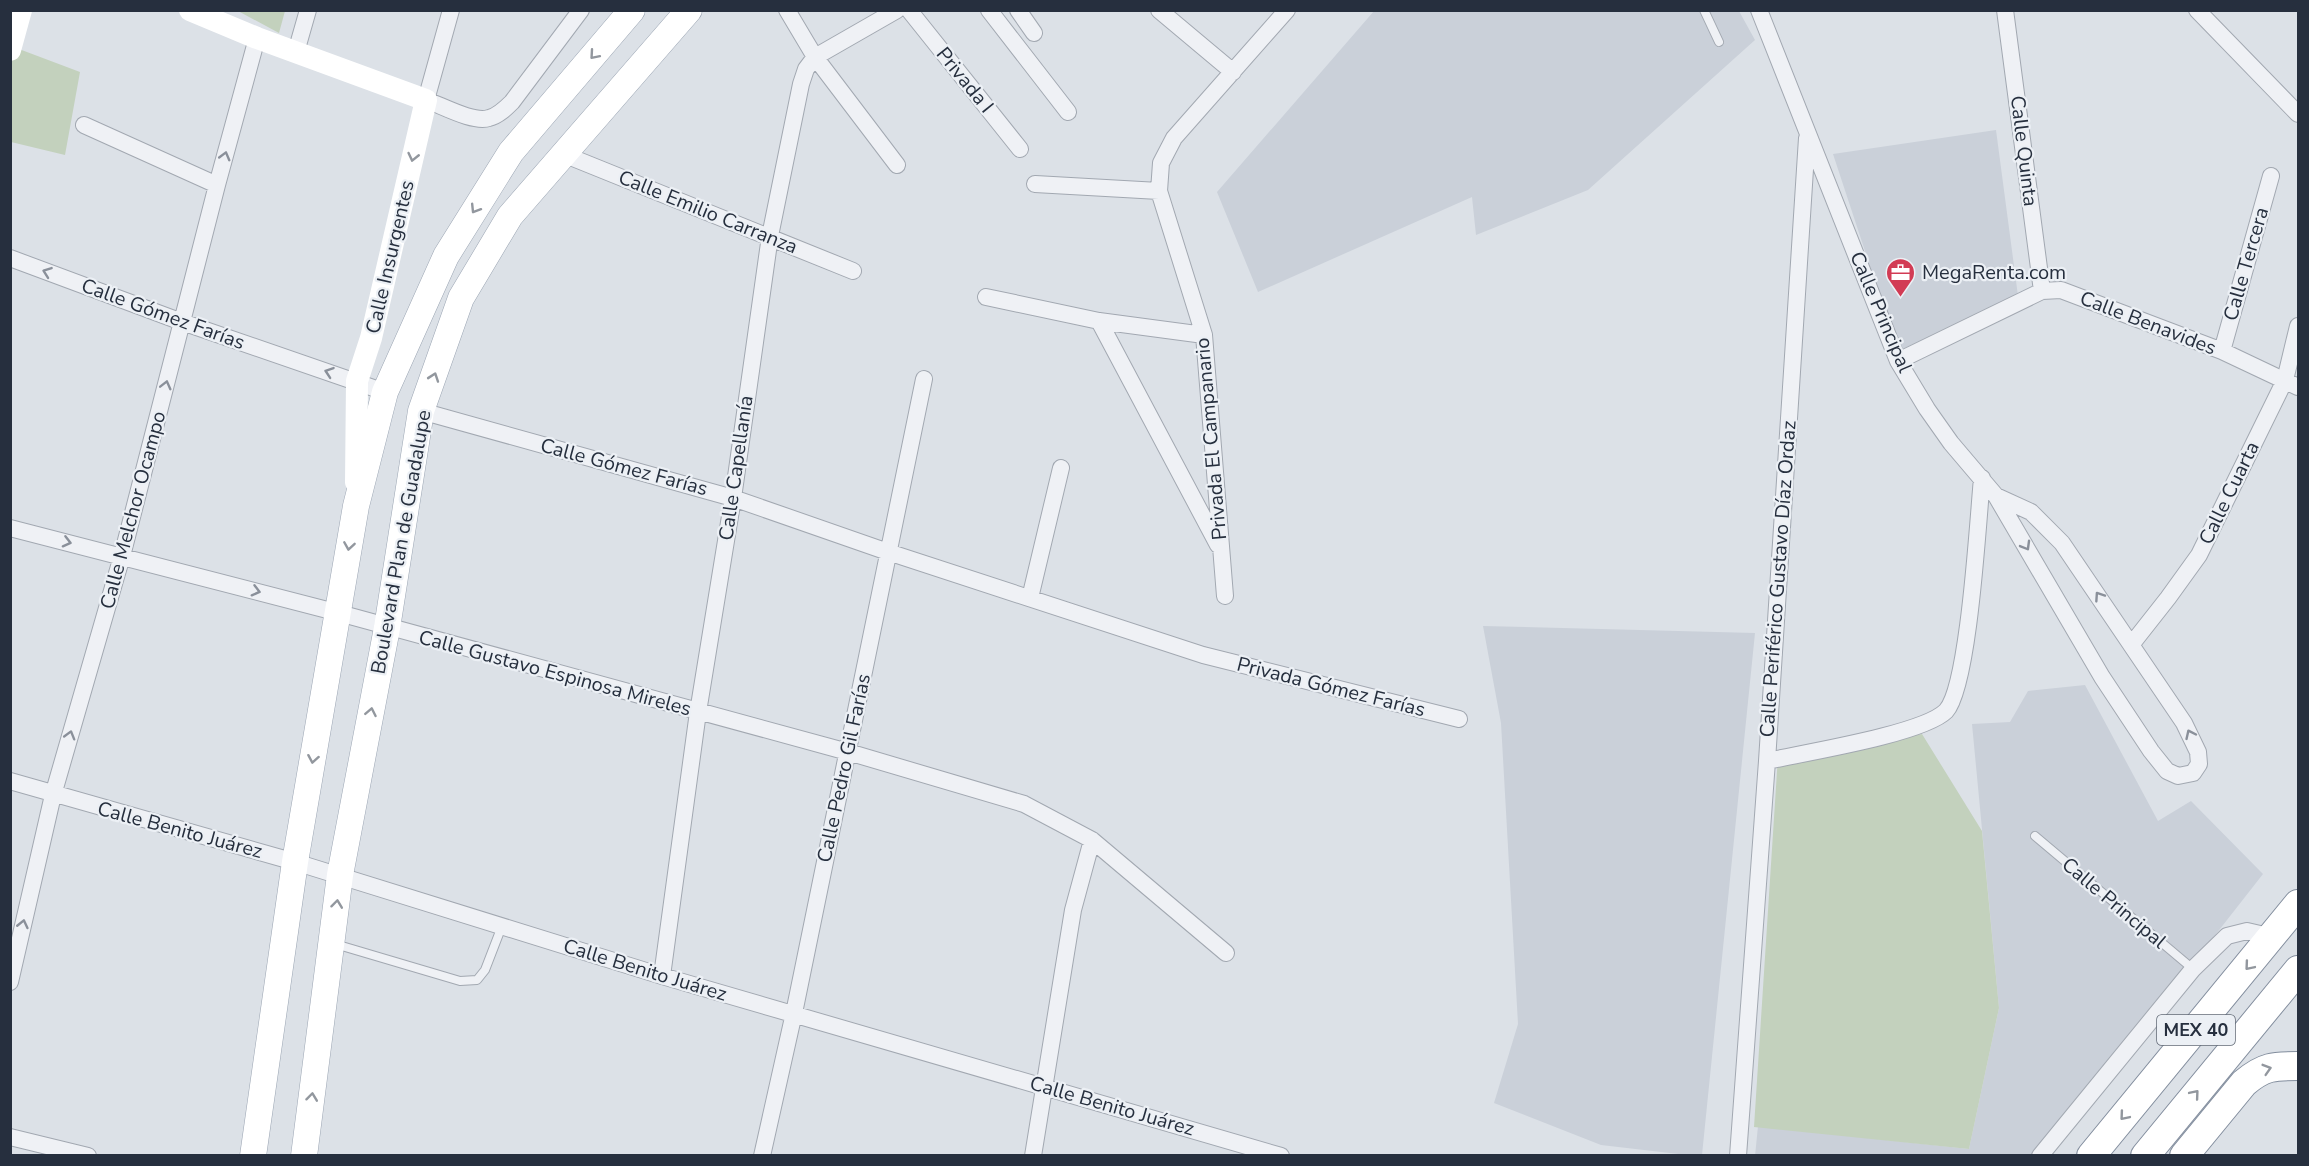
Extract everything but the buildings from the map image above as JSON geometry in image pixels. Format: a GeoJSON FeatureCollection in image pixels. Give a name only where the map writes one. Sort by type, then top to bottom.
{"type":"FeatureCollection","features":[{"type":"Feature","properties":{"kind":"highway","name":"MEX 40"},"geometry":{"type":"LineString","coordinates":[[2091,1155],[2298,904]]}},
{"type":"Feature","properties":{"kind":"highway","name":"MEX 40"},"geometry":{"type":"LineString","coordinates":[[2145,1155],[2298,970]]}},
{"type":"Feature","properties":{"kind":"highway"},"geometry":{"type":"LineString","coordinates":[[2184,1155],[2244,1083],[2256,1073],[2270,1066],[2298,1066]]}},
{"type":"Feature","properties":{"kind":"main road"},"geometry":{"type":"LineString","coordinates":[[253,1155],[295,862],[356,506],[384,392],[446,256],[511,152],[632,10]]}},
{"type":"Feature","properties":{"kind":"main road","name":"Boulevard Plan de Guadalupe"},"geometry":{"type":"LineString","coordinates":[[304,1155],[340,875],[387,628],[422,411],[461,298],[510,216],[689,10]]}},
{"type":"Feature","properties":{"kind":"street"},"geometry":{"type":"LineString","coordinates":[[10,50],[21,10]]}},
{"type":"Feature","properties":{"kind":"street"},"geometry":{"type":"LineString","coordinates":[[190,10],[224,17],[257,38],[476,119],[490,118],[500,113],[512,102],[581,10]]}},
{"type":"Feature","properties":{"kind":"street"},"geometry":{"type":"LineString","coordinates":[[296,52],[308,10]]}},
{"type":"Feature","properties":{"kind":"street","name":"Calle Insurgentes"},"geometry":{"type":"LineString","coordinates":[[356,506],[357,381],[371,338],[426,100],[451,10]]}},
{"type":"Feature","properties":{"kind":"street"},"geometry":{"type":"LineString","coordinates":[[787,10],[815,57],[897,165]]}},
{"type":"Feature","properties":{"kind":"street"},"geometry":{"type":"LineString","coordinates":[[815,57],[897,10]]}},
{"type":"Feature","properties":{"kind":"street","name":"Privada I"},"geometry":{"type":"LineString","coordinates":[[909,10],[1020,148]]}},
{"type":"Feature","properties":{"kind":"street"},"geometry":{"type":"LineString","coordinates":[[989,10],[1068,112]]}},
{"type":"Feature","properties":{"kind":"street"},"geometry":{"type":"LineString","coordinates":[[1018,10],[1034,33]]}},
{"type":"Feature","properties":{"kind":"street"},"geometry":{"type":"LineString","coordinates":[[1159,10],[1233,72]]}},
{"type":"Feature","properties":{"kind":"street","name":"Privada El Campanario"},"geometry":{"type":"LineString","coordinates":[[1225,596],[1204,335],[1159,191],[1161,163],[1174,138],[1287,10]]}},
{"type":"Feature","properties":{"kind":"street","name":"Calle Periférico Gustavo Díaz Ordaz"},"geometry":{"type":"LineString","coordinates":[[1738,1155],[1767,761],[1808,131],[1759,10]]}},
{"type":"Feature","properties":{"kind":"street","name":"Calle Quinta"},"geometry":{"type":"LineString","coordinates":[[2006,10],[2042,291]]}},
{"type":"Feature","properties":{"kind":"street"},"geometry":{"type":"LineString","coordinates":[[2197,10],[2298,114]]}},
{"type":"Feature","properties":{"kind":"street","name":"Calle Melchor Ocampo"},"geometry":{"type":"LineString","coordinates":[[10,982],[53,795],[122,556],[257,38]]}},
{"type":"Feature","properties":{"kind":"street","name":"Calle Capellanía"},"geometry":{"type":"LineString","coordinates":[[662,976],[698,712],[733,498],[770,236],[801,84],[806,69],[815,57]]}},
{"type":"Feature","properties":{"kind":"street"},"geometry":{"type":"LineString","coordinates":[[84,125],[217,185]]}},
{"type":"Feature","properties":{"kind":"street","name":"Calle Principal"},"geometry":{"type":"LineString","coordinates":[[1808,131],[1898,361],[1951,443],[1996,496],[2102,677],[2151,751],[2167,771],[2178,776],[2193,773],[2199,764],[2198,752],[2189,732],[2062,543],[2031,512],[1996,496]]}},
{"type":"Feature","properties":{"kind":"street","name":"Calle Emilio Carranza"},"geometry":{"type":"LineString","coordinates":[[563,154],[853,271]]}},
{"type":"Feature","properties":{"kind":"street","name":"Calle Tercera"},"geometry":{"type":"LineString","coordinates":[[2222,351],[2271,176]]}},
{"type":"Feature","properties":{"kind":"street"},"geometry":{"type":"LineString","coordinates":[[1035,184],[1159,191]]}},
{"type":"Feature","properties":{"kind":"street","name":"Calle Gómez Farías"},"geometry":{"type":"LineString","coordinates":[[10,258],[182,322],[384,392]]}},
{"type":"Feature","properties":{"kind":"street","name":"Calle Benavides"},"geometry":{"type":"LineString","coordinates":[[2042,291],[2061,290],[2222,351],[2292,384]]}},
{"type":"Feature","properties":{"kind":"street"},"geometry":{"type":"LineString","coordinates":[[1898,361],[2042,291]]}},
{"type":"Feature","properties":{"kind":"street"},"geometry":{"type":"LineString","coordinates":[[986,297],[1099,321],[1204,335]]}},
{"type":"Feature","properties":{"kind":"street"},"geometry":{"type":"LineString","coordinates":[[1099,321],[1221,551]]}},
{"type":"Feature","properties":{"kind":"street","name":"Calle Cuarta"},"geometry":{"type":"LineString","coordinates":[[2131,645],[2199,555],[2292,384],[2298,326]]}},
{"type":"Feature","properties":{"kind":"street","name":"Calle Pedro Gil Farías"},"geometry":{"type":"LineString","coordinates":[[762,1155],[794,1013],[924,379]]}},
{"type":"Feature","properties":{"kind":"street","name":"Calle Gómez Farías"},"geometry":{"type":"LineString","coordinates":[[422,411],[733,498],[888,552],[1203,655]]}},
{"type":"Feature","properties":{"kind":"street"},"geometry":{"type":"LineString","coordinates":[[1030,598],[1061,468]]}},
{"type":"Feature","properties":{"kind":"street"},"geometry":{"type":"LineString","coordinates":[[1767,761],[1903,731],[1946,711],[1953,698],[1966,642],[1982,478]]}},
{"type":"Feature","properties":{"kind":"street","name":"Calle Gustavo Espinosa Mireles"},"geometry":{"type":"LineString","coordinates":[[10,528],[339,613],[387,628],[848,752],[1024,804],[1092,840],[1226,954]]}},
{"type":"Feature","properties":{"kind":"street","name":"Privada Gómez Farías"},"geometry":{"type":"LineString","coordinates":[[1203,655],[1459,719]]}},
{"type":"Feature","properties":{"kind":"street","name":"Calle Benito Juárez"},"geometry":{"type":"LineString","coordinates":[[10,781],[340,875],[662,976],[1281,1155]]}},
{"type":"Feature","properties":{"kind":"street"},"geometry":{"type":"LineString","coordinates":[[1033,1155],[1073,910],[1092,840]]}},
{"type":"Feature","properties":{"kind":"street"},"geometry":{"type":"LineString","coordinates":[[2040,1155],[2193,969],[2227,936],[2247,931],[2273,937]]}},
{"type":"Feature","properties":{"kind":"street"},"geometry":{"type":"LineString","coordinates":[[10,1137],[88,1155]]}},
{"type":"Feature","properties":{"kind":"lane"},"geometry":{"type":"LineString","coordinates":[[1704,10],[1719,42]]}},
{"type":"Feature","properties":{"kind":"lane","name":"Calle Principal"},"geometry":{"type":"LineString","coordinates":[[2035,836],[2193,969]]}},
{"type":"Feature","properties":{"kind":"lane"},"geometry":{"type":"LineString","coordinates":[[332,943],[460,981],[477,980],[485,970],[502,926]]}},
{"type":"Feature","properties":{"kind":"shaded area"},"geometry":{"type":"Polygon","coordinates":[[[1374,11],[1739,11],[1755,40],[1588,190],[1476,235],[1472,197],[1258,292],[1217,192],[1374,11]]]}},
{"type":"Feature","properties":{"kind":"shaded area","name":"MegaRenta.com"},"geometry":{"type":"Polygon","coordinates":[[[1996,130],[2018,296],[1898,351],[1833,154],[1996,130]]]}},
{"type":"Feature","properties":{"kind":"shaded area"},"geometry":{"type":"Polygon","coordinates":[[[1483,626],[1755,633],[1702,1155],[1601,1145],[1494,1103],[1518,1024],[1501,723],[1483,626]]]}},
{"type":"Feature","properties":{"kind":"shaded area"},"geometry":{"type":"Polygon","coordinates":[[[2085,685],[2158,821],[2191,801],[2263,874],[2043,1155],[1755,1156],[1758,1126],[1969,1149],[1999,1008],[1972,724],[2010,722],[2028,691],[2085,685]]]}},
{"type":"Feature","properties":{"kind":"green space"},"geometry":{"type":"Polygon","coordinates":[[[238,11],[285,11],[279,33],[238,11]]]}},
{"type":"Feature","properties":{"kind":"green space"},"geometry":{"type":"Polygon","coordinates":[[[11,46],[80,72],[65,155],[11,142],[11,46]]]}},
{"type":"Feature","properties":{"kind":"green space"},"geometry":{"type":"Polygon","coordinates":[[[1922,734],[1982,831],[1999,1008],[1969,1149],[1754,1127],[1778,756],[1922,734]]]}},
{"type":"Feature","properties":{"kind":"place","name":"MegaRenta.com"},"geometry":{"type":"Point","coordinates":[1901,298]}}]}
